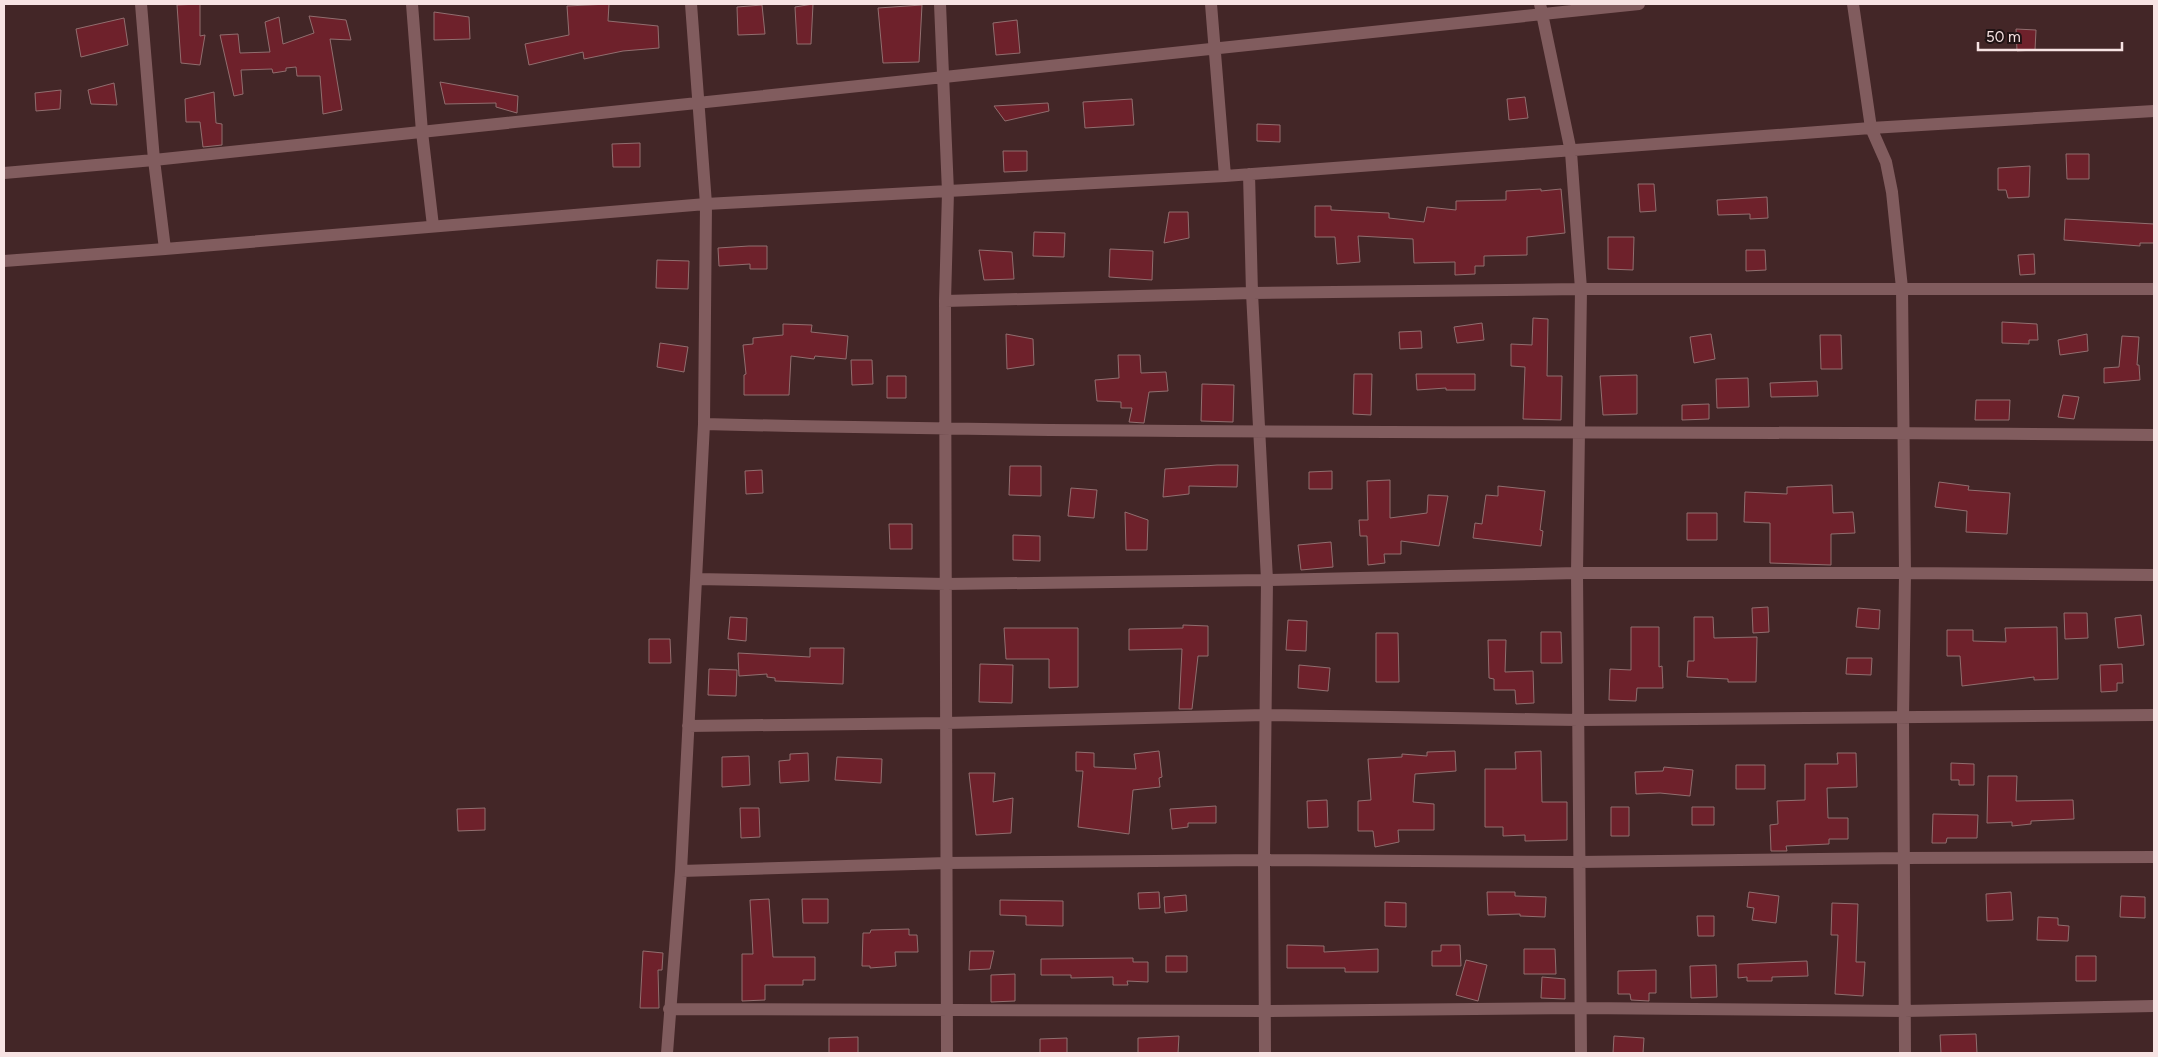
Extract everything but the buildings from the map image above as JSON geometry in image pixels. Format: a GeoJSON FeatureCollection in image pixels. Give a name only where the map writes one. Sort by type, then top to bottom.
{"type":"FeatureCollection","features":[{"type":"Feature","properties":{"kind":"street"},"geometry":{"type":"LineString","coordinates":[[141,4],[154,160],[165,249]]}},
{"type":"Feature","properties":{"kind":"street"},"geometry":{"type":"LineString","coordinates":[[412,4],[422,132],[432,226]]}},
{"type":"Feature","properties":{"kind":"street"},"geometry":{"type":"LineString","coordinates":[[667,1053],[680,871],[704,424],[706,204],[691,4]]}},
{"type":"Feature","properties":{"kind":"street"},"geometry":{"type":"LineString","coordinates":[[940,4],[948,192],[945,301],[947,1053]]}},
{"type":"Feature","properties":{"kind":"street"},"geometry":{"type":"LineString","coordinates":[[1211,4],[1225,176]]}},
{"type":"Feature","properties":{"kind":"street"},"geometry":{"type":"LineString","coordinates":[[4,173],[154,160],[1214,49],[1541,9],[1639,4]]}},
{"type":"Feature","properties":{"kind":"street"},"geometry":{"type":"LineString","coordinates":[[1853,4],[1870,128],[1886,162],[1892,192],[1902,288],[1902,433],[1905,573],[1903,718],[1904,1053]]}},
{"type":"Feature","properties":{"kind":"street"},"geometry":{"type":"LineString","coordinates":[[1541,9],[1571,152],[1581,289],[1577,574],[1581,1053]]}},
{"type":"Feature","properties":{"kind":"street"},"geometry":{"type":"LineString","coordinates":[[4,261],[706,204],[1225,176],[1571,152],[1870,128],[2154,111]]}},
{"type":"Feature","properties":{"kind":"street"},"geometry":{"type":"LineString","coordinates":[[1249,174],[1252,293],[1267,580],[1264,860],[1265,1053]]}},
{"type":"Feature","properties":{"kind":"street"},"geometry":{"type":"LineString","coordinates":[[945,301],[1252,293],[1581,289],[2154,288]]}},
{"type":"Feature","properties":{"kind":"street"},"geometry":{"type":"LineString","coordinates":[[704,424],[945,430],[2154,435]]}},
{"type":"Feature","properties":{"kind":"street"},"geometry":{"type":"LineString","coordinates":[[696,579],[946,584],[1577,574],[1905,573],[2154,575]]}},
{"type":"Feature","properties":{"kind":"street"},"geometry":{"type":"LineString","coordinates":[[688,726],[946,723],[1265,715],[1579,720],[2154,715]]}},
{"type":"Feature","properties":{"kind":"street"},"geometry":{"type":"LineString","coordinates":[[680,871],[947,863],[1264,860],[1579,862],[2154,857]]}},
{"type":"Feature","properties":{"kind":"street"},"geometry":{"type":"LineString","coordinates":[[669,1009],[1266,1011],[1580,1008],[1904,1012],[2154,1006]]}}]}
